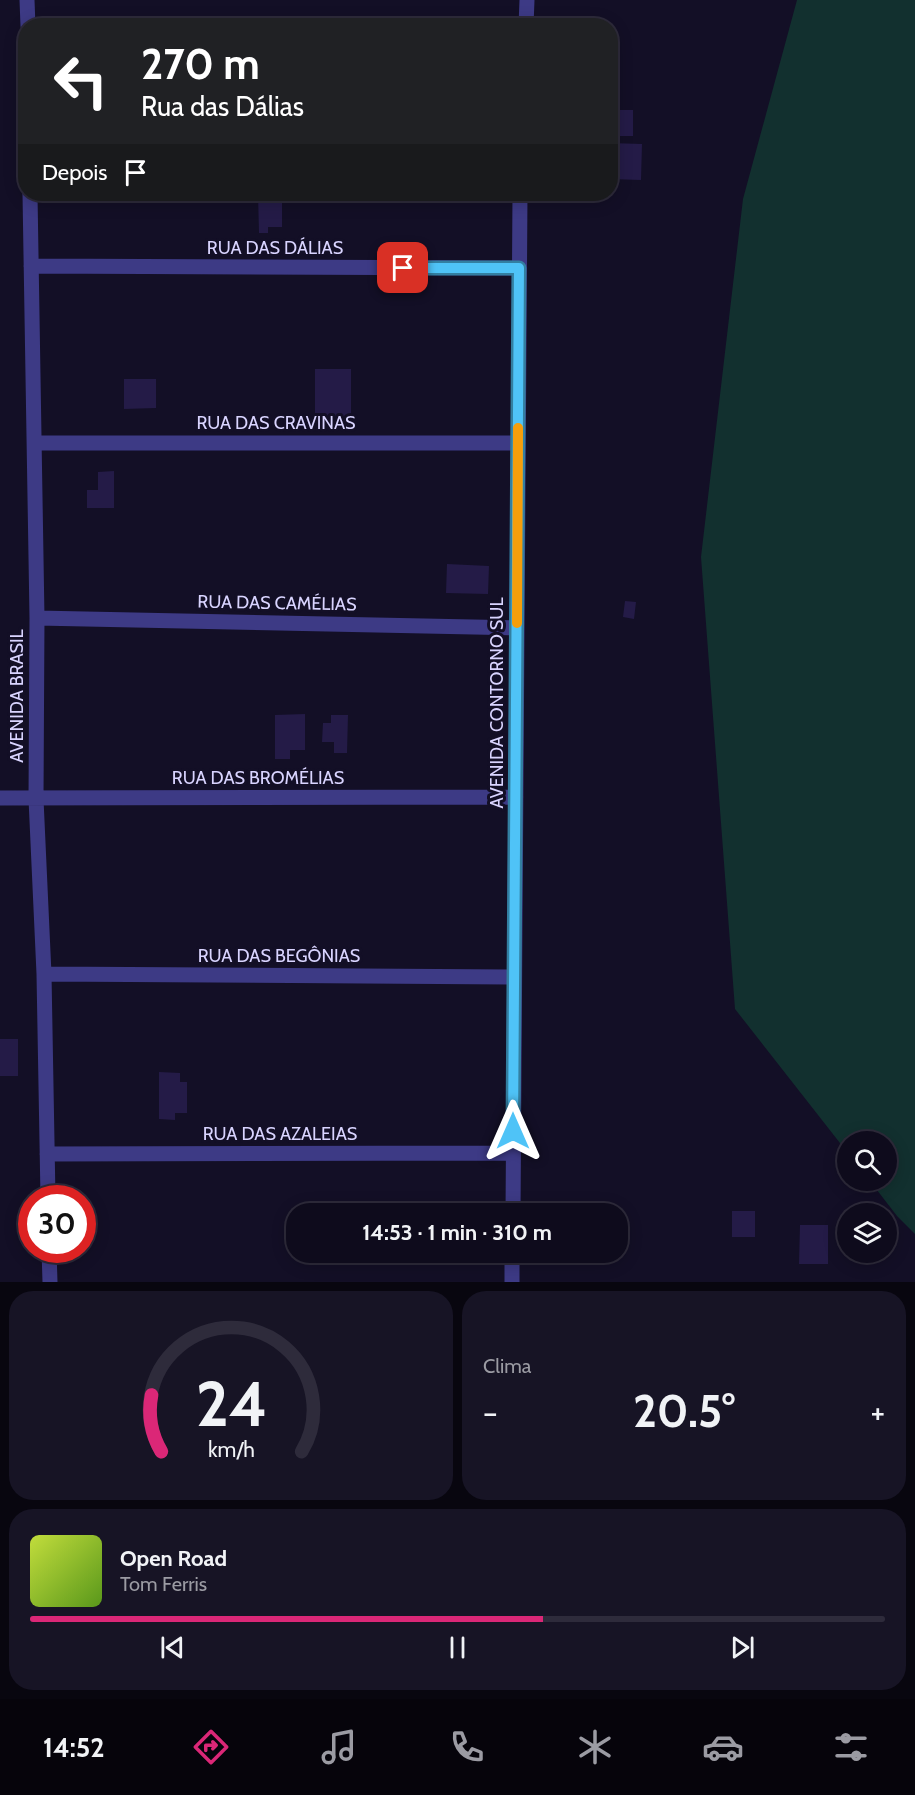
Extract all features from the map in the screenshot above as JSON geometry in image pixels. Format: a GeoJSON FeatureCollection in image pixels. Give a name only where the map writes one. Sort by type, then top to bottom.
{"type":"FeatureCollection","features":[{"type":"Feature","properties":{"kind":"street"},"geometry":{"type":"LineString","coordinates":[[27,0],[28,18]]}},
{"type":"Feature","properties":{"kind":"street"},"geometry":{"type":"LineString","coordinates":[[526,18],[527,0]]}},
{"type":"Feature","properties":{"kind":"street","name":"AVENIDA BRASIL"},"geometry":{"type":"LineString","coordinates":[[30,201],[37,618],[36,799],[44,974],[48,1185]]}},
{"type":"Feature","properties":{"kind":"street","name":"AVENIDA CONTORNO SUL"},"geometry":{"type":"LineString","coordinates":[[513,1203],[520,201]]}},
{"type":"Feature","properties":{"kind":"street","name":"RUA DAS DÁLIAS"},"geometry":{"type":"LineString","coordinates":[[31,266],[519,268]]}},
{"type":"Feature","properties":{"kind":"street","name":"RUA DAS CRAVINAS"},"geometry":{"type":"LineString","coordinates":[[35,443],[518,443]]}},
{"type":"Feature","properties":{"kind":"street","name":"RUA DAS CAMÉLIAS"},"geometry":{"type":"LineString","coordinates":[[37,618],[517,628]]}},
{"type":"Feature","properties":{"kind":"street","name":"RUA DAS BROMÉLIAS"},"geometry":{"type":"LineString","coordinates":[[0,798],[516,797]]}},
{"type":"Feature","properties":{"kind":"street","name":"RUA DAS BEGÔNIAS"},"geometry":{"type":"LineString","coordinates":[[44,974],[514,977]]}},
{"type":"Feature","properties":{"kind":"street","name":"RUA DAS AZALEIAS"},"geometry":{"type":"LineString","coordinates":[[47,1155],[513,1153]]}},
{"type":"Feature","properties":{"kind":"street"},"geometry":{"type":"LineString","coordinates":[[50,1263],[50,1282]]}},
{"type":"Feature","properties":{"kind":"street"},"geometry":{"type":"LineString","coordinates":[[512,1263],[512,1282]]}},
{"type":"Feature","properties":{"kind":"green space"},"geometry":{"type":"Polygon","coordinates":[[[797,0],[915,0],[915,1234],[897,1216],[897,1203],[887,1203],[878,1191],[897,1191],[897,1131],[837,1131],[837,1139],[735,1009],[701,557],[743,199],[797,0]]]}},
{"type":"Feature","properties":{"kind":"building"},"geometry":{"type":"Polygon","coordinates":[[[618,110],[633,110],[633,136],[618,136],[618,110]]]}},
{"type":"Feature","properties":{"kind":"building"},"geometry":{"type":"Polygon","coordinates":[[[618,143],[642,144],[641,180],[618,179],[618,143]]]}},
{"type":"Feature","properties":{"kind":"building"},"geometry":{"type":"Polygon","coordinates":[[[258,201],[282,201],[282,227],[268,227],[268,233],[259,233],[258,201]]]}},
{"type":"Feature","properties":{"kind":"building"},"geometry":{"type":"Polygon","coordinates":[[[315,369],[351,369],[351,424],[315,425],[315,369]]]}},
{"type":"Feature","properties":{"kind":"building"},"geometry":{"type":"Polygon","coordinates":[[[124,379],[156,379],[156,408],[124,409],[124,379]]]}},
{"type":"Feature","properties":{"kind":"building"},"geometry":{"type":"Polygon","coordinates":[[[114,471],[114,508],[87,508],[87,490],[98,490],[98,472],[114,471]]]}},
{"type":"Feature","properties":{"kind":"building"},"geometry":{"type":"Polygon","coordinates":[[[447,564],[489,566],[488,594],[446,593],[447,564]]]}},
{"type":"Feature","properties":{"kind":"building"},"geometry":{"type":"Polygon","coordinates":[[[625,601],[636,602],[634,619],[623,617],[625,601]]]}},
{"type":"Feature","properties":{"kind":"building"},"geometry":{"type":"Polygon","coordinates":[[[305,714],[305,750],[290,750],[290,759],[275,759],[275,715],[305,714]]]}},
{"type":"Feature","properties":{"kind":"building"},"geometry":{"type":"Polygon","coordinates":[[[331,715],[348,715],[347,753],[334,753],[334,742],[322,742],[323,723],[331,723],[331,715]]]}},
{"type":"Feature","properties":{"kind":"building"},"geometry":{"type":"Polygon","coordinates":[[[0,1039],[18,1039],[18,1076],[0,1076],[0,1039]]]}},
{"type":"Feature","properties":{"kind":"building"},"geometry":{"type":"Polygon","coordinates":[[[159,1072],[180,1073],[180,1082],[187,1082],[187,1113],[175,1113],[175,1120],[159,1119],[159,1072]]]}},
{"type":"Feature","properties":{"kind":"building"},"geometry":{"type":"Polygon","coordinates":[[[732,1211],[755,1211],[755,1237],[732,1237],[732,1211]]]}},
{"type":"Feature","properties":{"kind":"building"},"geometry":{"type":"Polygon","coordinates":[[[800,1225],[828,1225],[828,1264],[799,1264],[800,1225]]]}},
{"type":"Feature","properties":{"kind":"slow traffic"},"geometry":{"type":"LineString","coordinates":[[517,623],[518,428]]}},
{"type":"Feature","properties":{"kind":"route"},"geometry":{"type":"LineString","coordinates":[[403,268],[519,268],[513,1131]]}}]}
